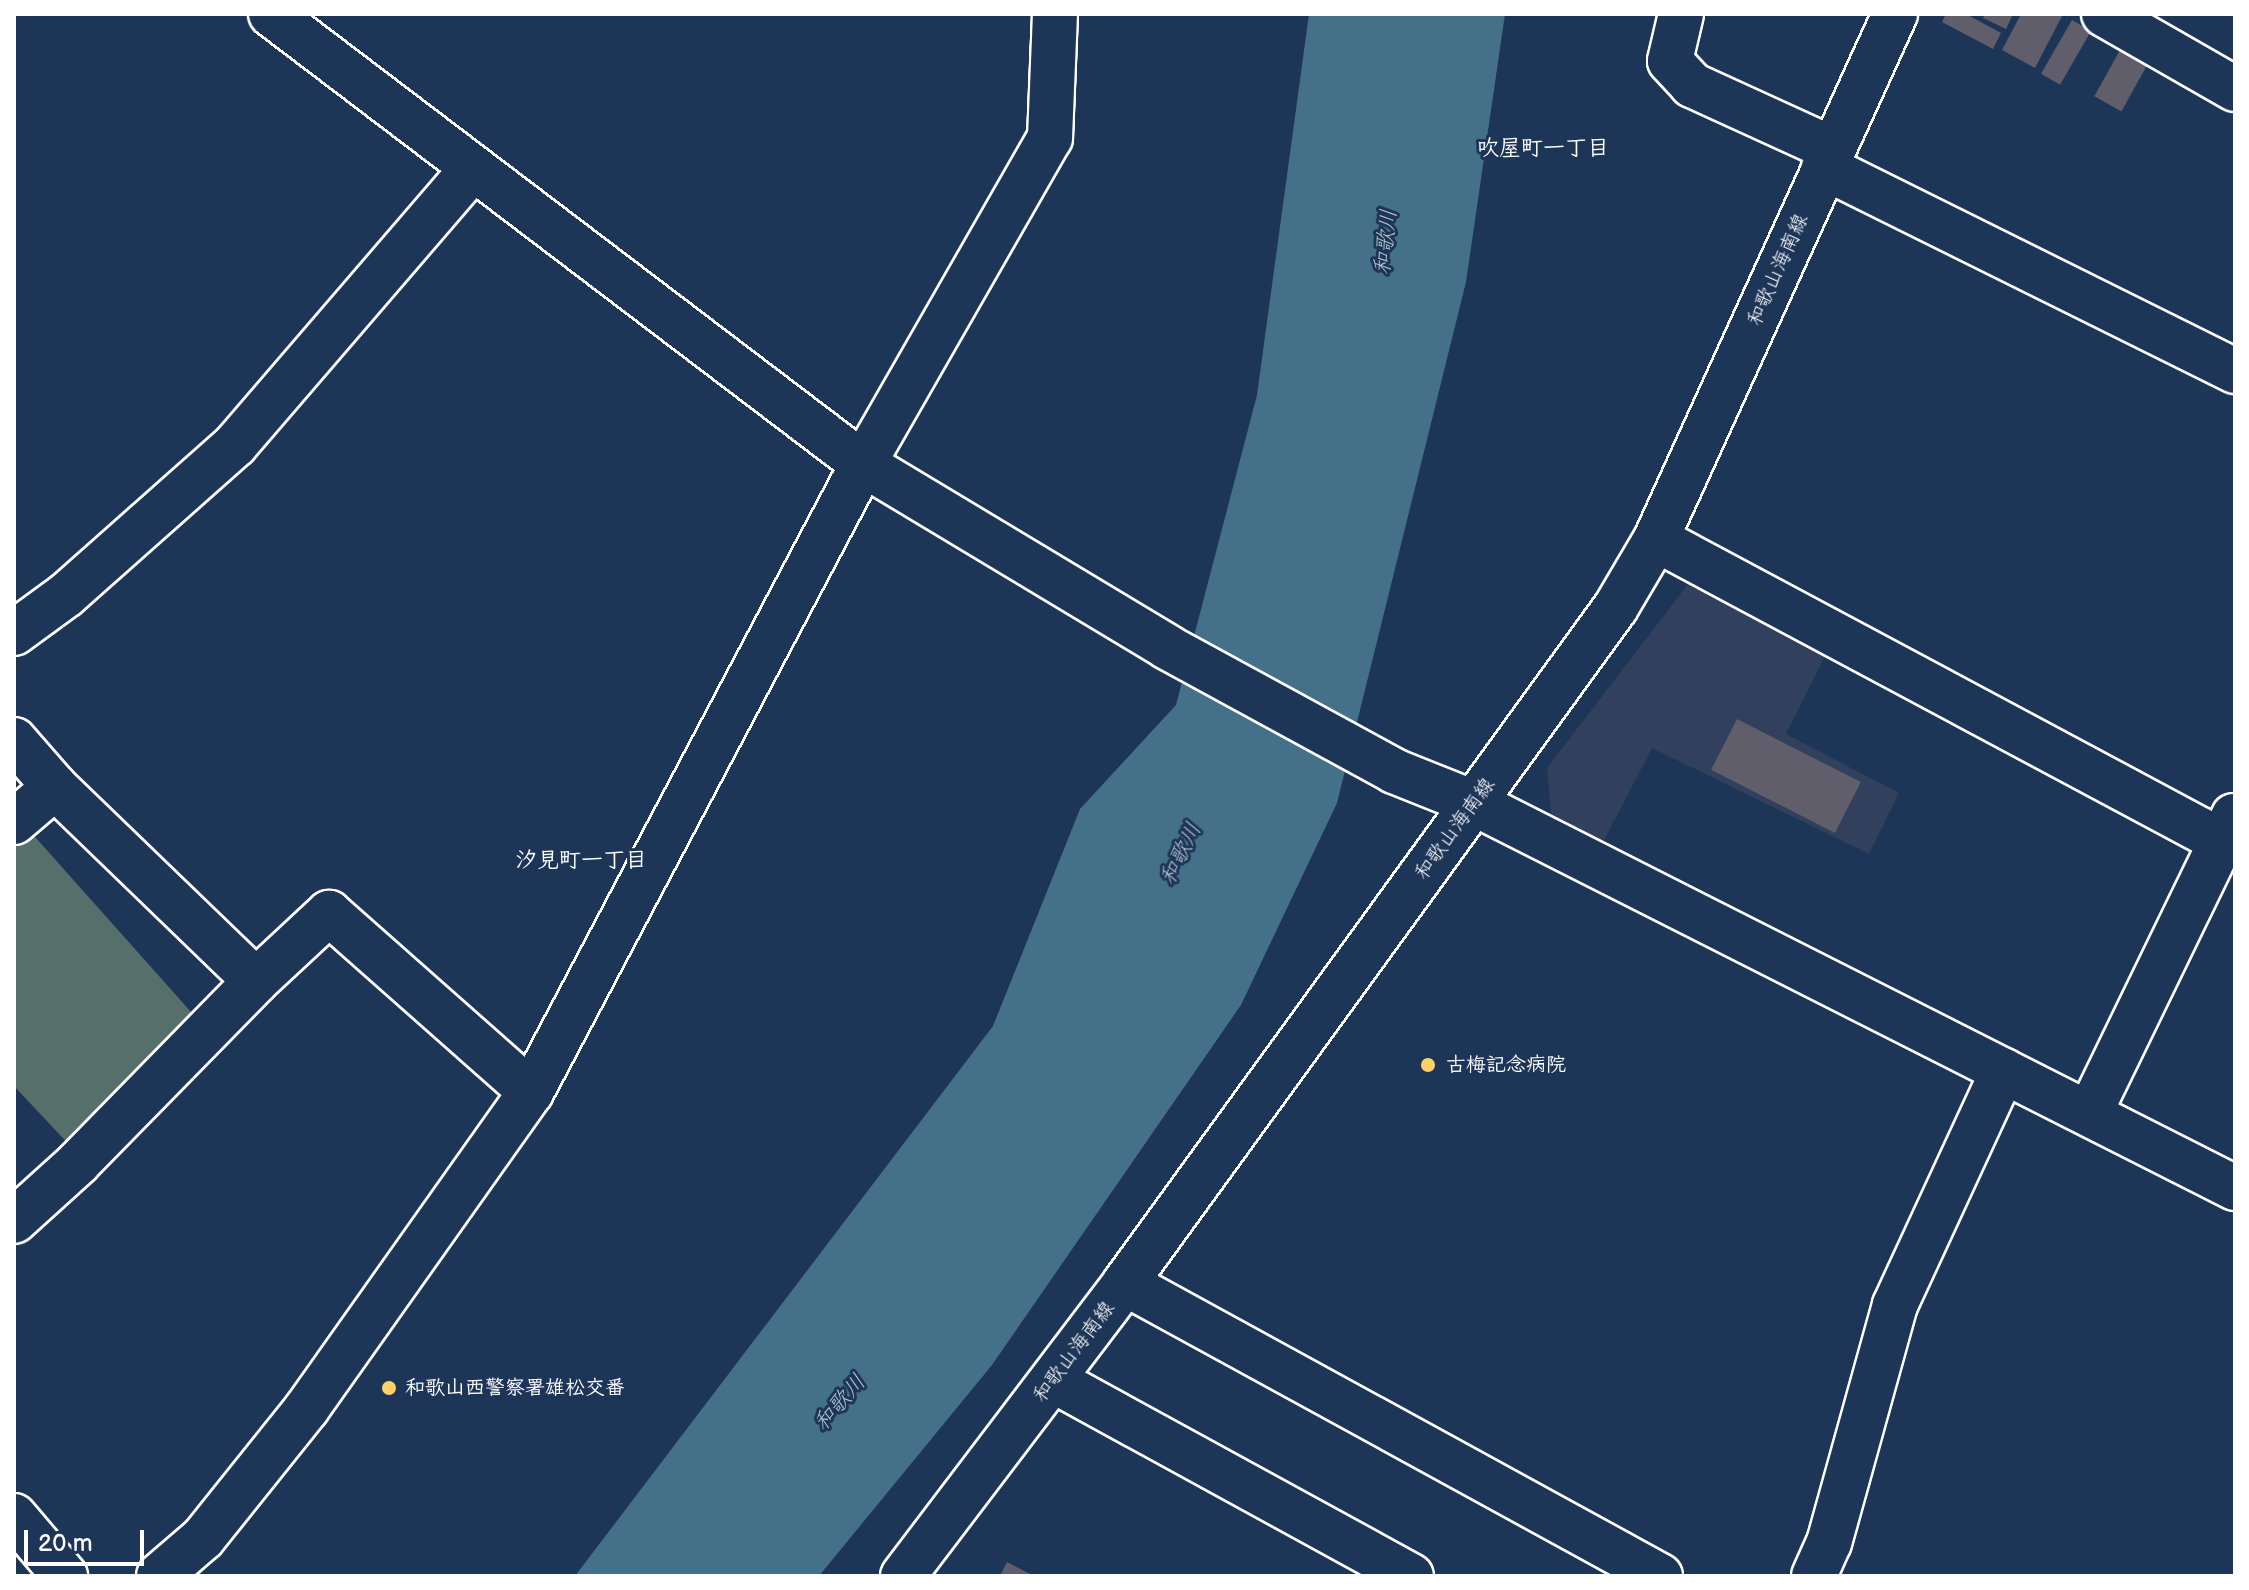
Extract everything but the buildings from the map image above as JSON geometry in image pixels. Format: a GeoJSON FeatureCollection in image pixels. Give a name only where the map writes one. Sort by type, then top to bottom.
{"type":"FeatureCollection","features":[{"type":"Feature","properties":{"kind":"street"},"geometry":{"type":"LineString","coordinates":[[271,14],[471,171],[863,464],[1167,647],[1394,771],[1474,803],[2235,1188]]}},
{"type":"Feature","properties":{"kind":"street"},"geometry":{"type":"LineString","coordinates":[[159,1576],[203,1538],[307,1408],[531,1092],[863,464],[1050,138],[1055,14]]}},
{"type":"Feature","properties":{"kind":"street"},"geometry":{"type":"LineString","coordinates":[[1681,14],[1670,61],[1692,85],[2235,371]]}},
{"type":"Feature","properties":{"kind":"street","name":"和歌山海南線"},"geometry":{"type":"LineString","coordinates":[[903,1576],[1125,1283],[1616,607],[1656,539],[1895,14]]}},
{"type":"Feature","properties":{"kind":"street"},"geometry":{"type":"LineString","coordinates":[[2104,14],[2235,89]]}},
{"type":"Feature","properties":{"kind":"street"},"geometry":{"type":"LineString","coordinates":[[15,631],[66,595],[235,445],[471,171]]}},
{"type":"Feature","properties":{"kind":"street"},"geometry":{"type":"LineString","coordinates":[[1656,539],[2227,828],[2090,1112]]}},
{"type":"Feature","properties":{"kind":"street"},"geometry":{"type":"LineString","coordinates":[[14,740],[55,787],[256,981]]}},
{"type":"Feature","properties":{"kind":"street"},"geometry":{"type":"LineString","coordinates":[[14,822],[55,787]]}},
{"type":"Feature","properties":{"kind":"street"},"geometry":{"type":"LineString","coordinates":[[14,1221],[78,1163],[256,981],[329,913],[531,1092]]}},
{"type":"Feature","properties":{"kind":"street"},"geometry":{"type":"LineString","coordinates":[[1814,1576],[1829,1543],[1895,1305],[2003,1071]]}},
{"type":"Feature","properties":{"kind":"street"},"geometry":{"type":"LineString","coordinates":[[1125,1283],[1660,1576]]}},
{"type":"Feature","properties":{"kind":"street"},"geometry":{"type":"LineString","coordinates":[[1053,1380],[1411,1576]]}},
{"type":"Feature","properties":{"kind":"street"},"geometry":{"type":"LineString","coordinates":[[14,1516],[65,1576]]}},
{"type":"Feature","properties":{"kind":"shaded area"},"geometry":{"type":"Polygon","coordinates":[[[1695,575],[1829,648],[1786,734],[1899,793],[1869,854],[1652,748],[1600,848],[1551,813],[1547,768],[1695,575]]]}},
{"type":"Feature","properties":{"kind":"green space"},"geometry":{"type":"Polygon","coordinates":[[[28,829],[200,1022],[76,1152],[14,1086],[14,841],[28,829]]]}},
{"type":"Feature","properties":{"kind":"water","name":"和歌川"},"geometry":{"type":"Polygon","coordinates":[[[1309,14],[1505,14],[1466,282],[1337,803],[1241,1005],[992,1365],[819,1576],[575,1576],[993,1026],[1080,809],[1176,705],[1257,395],[1309,14]]]}},
{"type":"Feature","properties":{"kind":"place","name":"古梅記念病院"},"geometry":{"type":"Point","coordinates":[1428,1065]}},
{"type":"Feature","properties":{"kind":"place","name":"和歌山西警察署雄松交番"},"geometry":{"type":"Point","coordinates":[389,1388]}},
{"type":"Feature","properties":{"kind":"district","name":"吹屋町一丁目"},"geometry":{"type":"Point","coordinates":[1543,149]}},
{"type":"Feature","properties":{"kind":"district","name":"汐見町一丁目"},"geometry":{"type":"Point","coordinates":[581,861]}}]}
